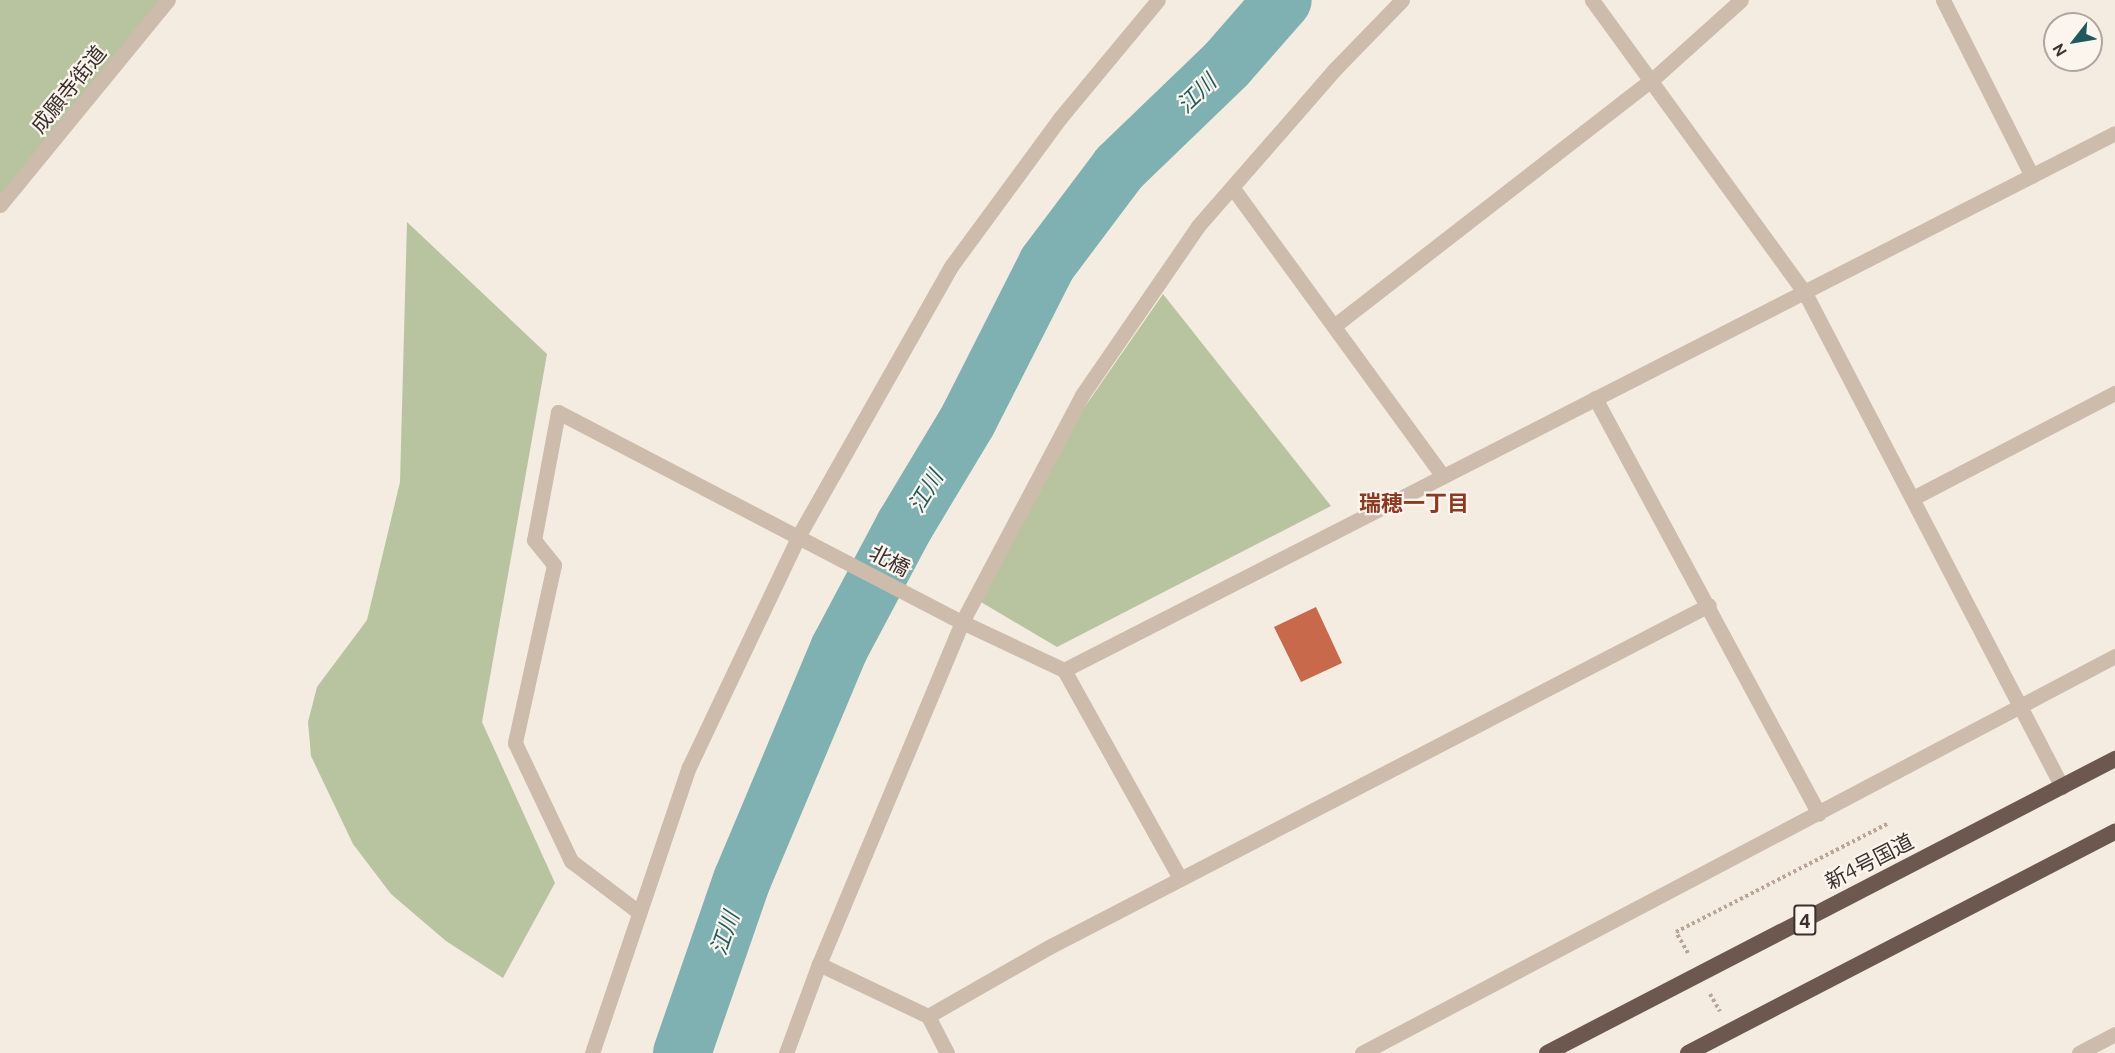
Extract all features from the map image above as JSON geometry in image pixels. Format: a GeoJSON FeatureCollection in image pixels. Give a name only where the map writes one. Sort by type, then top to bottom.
{"type":"FeatureCollection","features":[{"type":"Feature","properties":{"kind":"highway","name":"新4号国道"},"geometry":{"type":"LineString","coordinates":[[1547,1053],[2115,759]]}},
{"type":"Feature","properties":{"kind":"highway"},"geometry":{"type":"LineString","coordinates":[[1688,1053],[2115,832]]}},
{"type":"Feature","properties":{"kind":"street","name":"成願寺街道"},"geometry":{"type":"LineString","coordinates":[[0,205],[168,0]]}},
{"type":"Feature","properties":{"kind":"street"},"geometry":{"type":"LineString","coordinates":[[592,1053],[637,912],[689,767],[799,535],[952,265],[1060,118],[1158,0]]}},
{"type":"Feature","properties":{"kind":"street"},"geometry":{"type":"LineString","coordinates":[[786,1053],[819,964],[962,622],[1082,395],[1198,226],[1334,71],[1402,0]]}},
{"type":"Feature","properties":{"kind":"street"},"geometry":{"type":"LineString","coordinates":[[1592,0],[1653,80],[1805,293],[2022,703],[2062,787]]}},
{"type":"Feature","properties":{"kind":"street"},"geometry":{"type":"LineString","coordinates":[[1334,326],[1653,80],[1742,0]]}},
{"type":"Feature","properties":{"kind":"street"},"geometry":{"type":"LineString","coordinates":[[1943,0],[2032,176]]}},
{"type":"Feature","properties":{"kind":"street"},"geometry":{"type":"LineString","coordinates":[[1180,878],[1064,670],[2115,133]]}},
{"type":"Feature","properties":{"kind":"street"},"geometry":{"type":"LineString","coordinates":[[1232,187],[1443,476]]}},
{"type":"Feature","properties":{"kind":"street"},"geometry":{"type":"LineString","coordinates":[[1913,498],[2115,393]]}},
{"type":"Feature","properties":{"kind":"street"},"geometry":{"type":"LineString","coordinates":[[1595,398],[1709,605],[1819,814]]}},
{"type":"Feature","properties":{"kind":"street","name":"北橋"},"geometry":{"type":"LineString","coordinates":[[637,912],[571,861],[515,742],[554,565],[534,540],[558,412],[834,553],[962,622],[1064,670]]}},
{"type":"Feature","properties":{"kind":"street"},"geometry":{"type":"LineString","coordinates":[[928,1016],[1180,878],[1709,605]]}},
{"type":"Feature","properties":{"kind":"street"},"geometry":{"type":"LineString","coordinates":[[1362,1053],[2115,656]]}},
{"type":"Feature","properties":{"kind":"street"},"geometry":{"type":"LineString","coordinates":[[819,964],[928,1016],[946,1053]]}},
{"type":"Feature","properties":{"kind":"street"},"geometry":{"type":"LineString","coordinates":[[2079,1053],[2115,1034]]}},
{"type":"Feature","properties":{"kind":"path"},"geometry":{"type":"LineString","coordinates":[[1676,932],[1889,823]]}},
{"type":"Feature","properties":{"kind":"green space"},"geometry":{"type":"Polygon","coordinates":[[[0,0],[161,0],[0,197],[0,0]]]}},
{"type":"Feature","properties":{"kind":"green space"},"geometry":{"type":"Polygon","coordinates":[[[407,222],[547,354],[482,722],[555,883],[503,978],[446,941],[391,894],[353,844],[311,756],[308,722],[317,687],[367,620],[400,482],[407,222]]]}},
{"type":"Feature","properties":{"kind":"green space"},"geometry":{"type":"Polygon","coordinates":[[[1163,294],[1331,506],[1057,647],[981,602],[1084,408],[1163,294]]]}},
{"type":"Feature","properties":{"kind":"building"},"geometry":{"type":"Polygon","coordinates":[[[1316,607],[1342,663],[1301,682],[1274,627],[1316,607]]]}},
{"type":"Feature","properties":{"kind":"waterway","name":"江川"},"geometry":{"type":"LineString","coordinates":[[682,1053],[742,880],[839,649],[905,525],[968,420],[1047,264],[1119,168],[1226,65],[1283,0]]}},
{"type":"Feature","properties":{"kind":"district","name":"瑞穂一丁目"},"geometry":{"type":"Point","coordinates":[1414,503]}}]}
